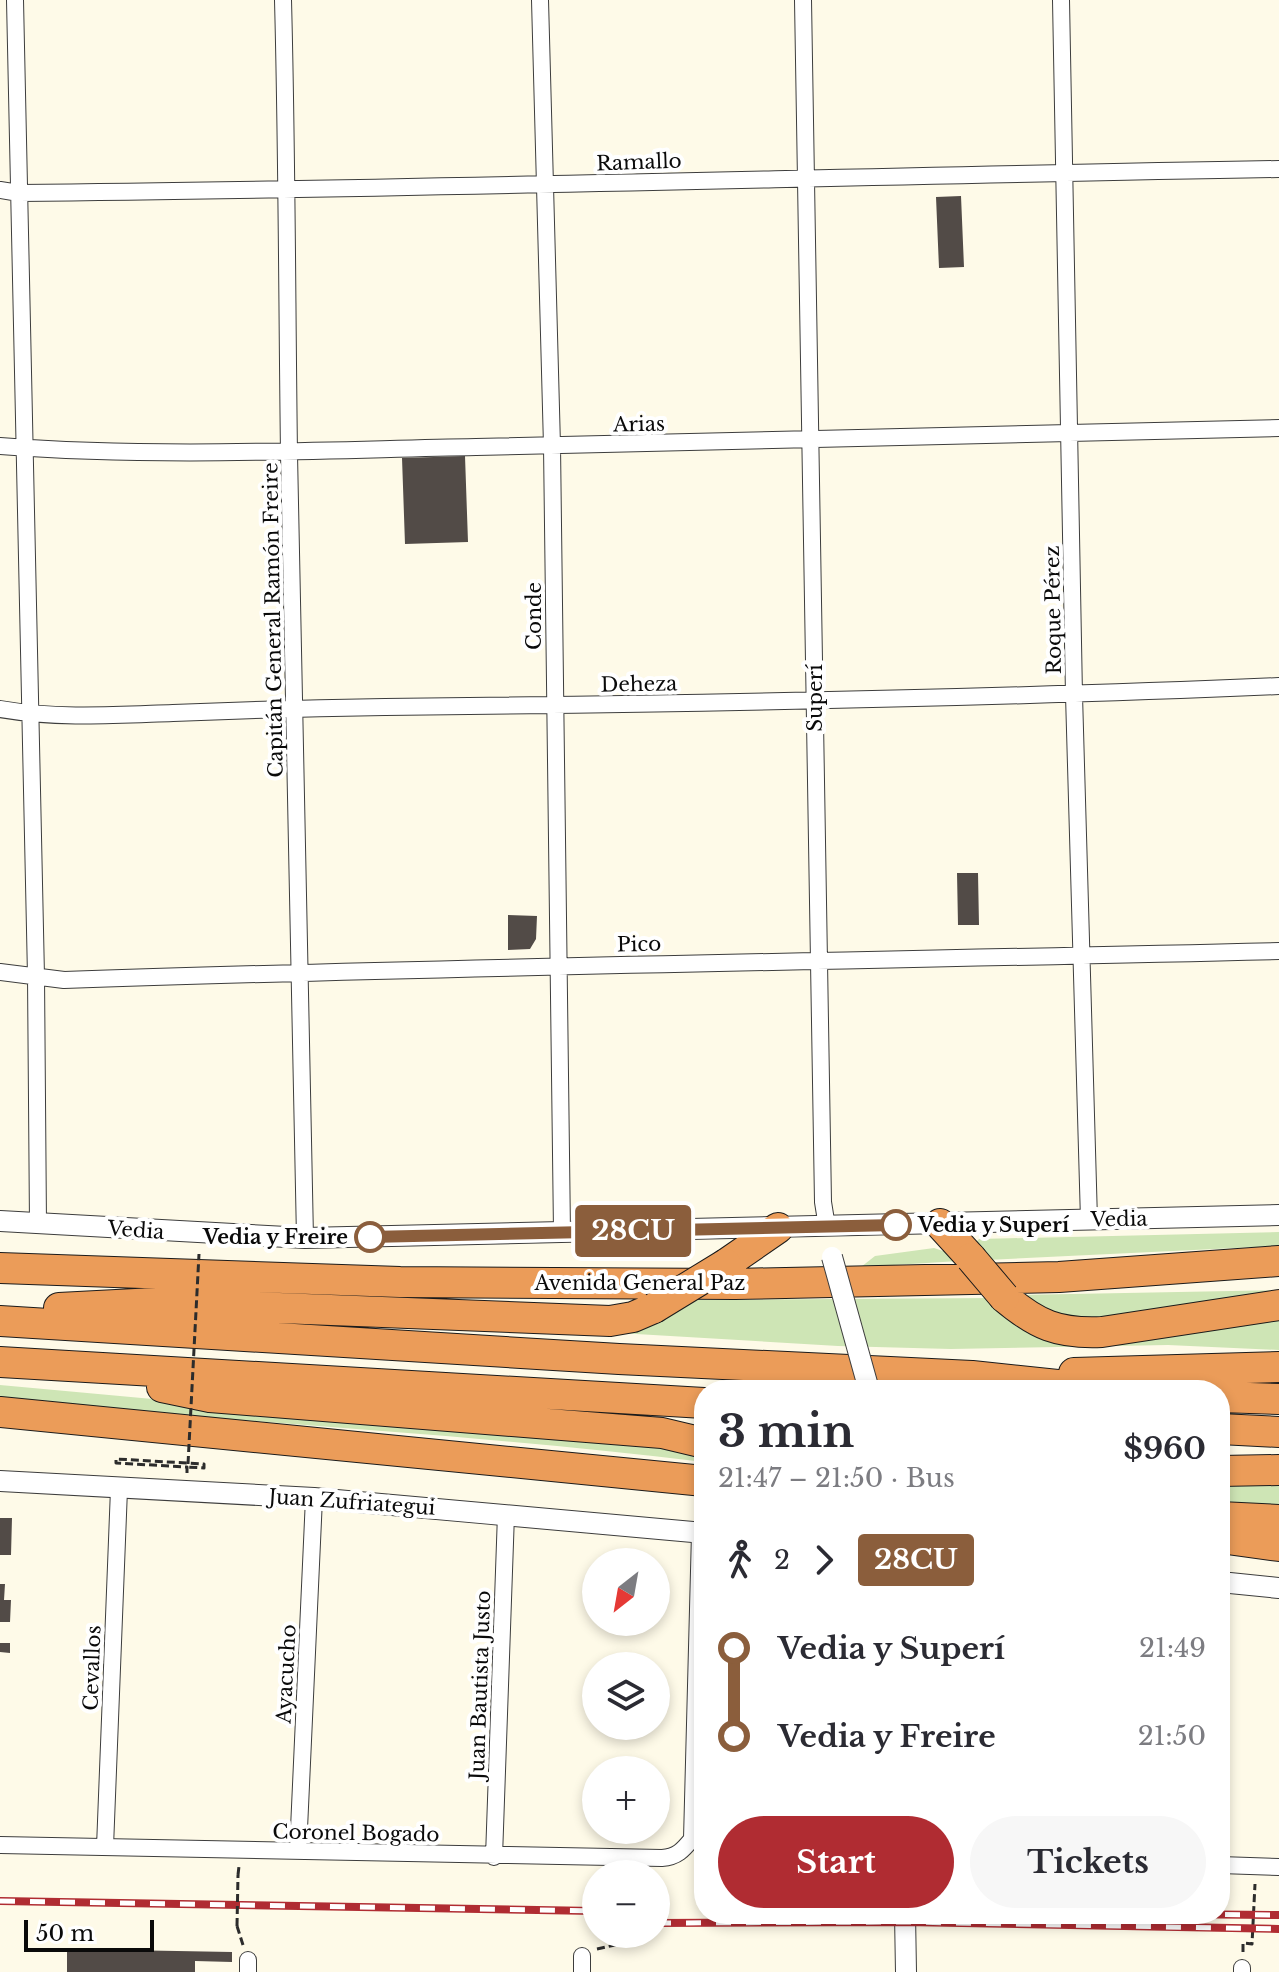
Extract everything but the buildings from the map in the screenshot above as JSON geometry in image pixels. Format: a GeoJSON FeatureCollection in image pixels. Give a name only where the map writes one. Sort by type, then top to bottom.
{"type":"FeatureCollection","features":[{"type":"Feature","properties":{"kind":"highway"},"geometry":{"type":"LineString","coordinates":[[940,1224],[1004,1297],[1026,1316],[1050,1328],[1075,1333],[1102,1332],[1279,1305]]}},
{"type":"Feature","properties":{"kind":"highway"},"geometry":{"type":"LineString","coordinates":[[0,1312],[155,1303],[610,1321],[633,1317],[654,1308],[778,1228]]}},
{"type":"Feature","properties":{"kind":"highway"},"geometry":{"type":"LineString","coordinates":[[0,1250],[153,1274]]}},
{"type":"Feature","properties":{"kind":"highway","name":"Avenida General Paz"},"geometry":{"type":"LineString","coordinates":[[0,1268],[400,1282],[719,1284],[1059,1277],[1279,1261]]}},
{"type":"Feature","properties":{"kind":"highway"},"geometry":{"type":"LineString","coordinates":[[1059,1277],[1111,1281],[1279,1279]]}},
{"type":"Feature","properties":{"kind":"highway"},"geometry":{"type":"LineString","coordinates":[[0,1321],[1010,1380]]}},
{"type":"Feature","properties":{"kind":"highway"},"geometry":{"type":"LineString","coordinates":[[0,1362],[694,1402]]}},
{"type":"Feature","properties":{"kind":"highway"},"geometry":{"type":"LineString","coordinates":[[51,1365],[210,1397],[662,1433],[694,1441]]}},
{"type":"Feature","properties":{"kind":"highway"},"geometry":{"type":"LineString","coordinates":[[972,1376],[1279,1367]]}},
{"type":"Feature","properties":{"kind":"highway"},"geometry":{"type":"LineString","coordinates":[[1230,1397],[1279,1399]]}},
{"type":"Feature","properties":{"kind":"highway"},"geometry":{"type":"LineString","coordinates":[[0,1412],[694,1480]]}},
{"type":"Feature","properties":{"kind":"highway"},"geometry":{"type":"LineString","coordinates":[[0,1428],[137,1427]]}},
{"type":"Feature","properties":{"kind":"highway"},"geometry":{"type":"LineString","coordinates":[[1230,1430],[1279,1432]]}},
{"type":"Feature","properties":{"kind":"highway"},"geometry":{"type":"LineString","coordinates":[[1230,1471],[1279,1470]]}},
{"type":"Feature","properties":{"kind":"highway"},"geometry":{"type":"LineString","coordinates":[[1230,1518],[1279,1520]]}},
{"type":"Feature","properties":{"kind":"highway"},"geometry":{"type":"LineString","coordinates":[[1230,1539],[1279,1546]]}},
{"type":"Feature","properties":{"kind":"street"},"geometry":{"type":"LineString","coordinates":[[15,0],[36,976],[38,1224]]}},
{"type":"Feature","properties":{"kind":"street","name":"Capitán General Ramón Freire"},"geometry":{"type":"LineString","coordinates":[[283,0],[305,1238]]}},
{"type":"Feature","properties":{"kind":"street","name":"Conde"},"geometry":{"type":"LineString","coordinates":[[540,0],[552,446],[562,1232]]}},
{"type":"Feature","properties":{"kind":"street","name":"Superí"},"geometry":{"type":"LineString","coordinates":[[803,0],[823,1202],[832,1257],[866,1380]]}},
{"type":"Feature","properties":{"kind":"street","name":"Roque Pérez"},"geometry":{"type":"LineString","coordinates":[[1061,0],[1074,695],[1089,1220]]}},
{"type":"Feature","properties":{"kind":"street","name":"Ramallo"},"geometry":{"type":"LineString","coordinates":[[0,190],[19,193],[544,186],[807,176],[1279,169]]}},
{"type":"Feature","properties":{"kind":"street","name":"Arias"},"geometry":{"type":"LineString","coordinates":[[0,446],[84,451],[289,450],[812,441],[1279,428]]}},
{"type":"Feature","properties":{"kind":"street","name":"Deheza"},"geometry":{"type":"LineString","coordinates":[[0,709],[72,716],[295,708],[815,702],[1279,686]]}},
{"type":"Feature","properties":{"kind":"street","name":"Pico"},"geometry":{"type":"LineString","coordinates":[[0,972],[64,980],[1279,951]]}},
{"type":"Feature","properties":{"kind":"street","name":"Vedia"},"geometry":{"type":"LineString","coordinates":[[0,1221],[305,1238],[1279,1215]]}},
{"type":"Feature","properties":{"kind":"street","name":"Juan Zufriategui"},"geometry":{"type":"LineString","coordinates":[[0,1481],[314,1498],[694,1532]]}},
{"type":"Feature","properties":{"kind":"street","name":"Cevallos"},"geometry":{"type":"LineString","coordinates":[[105,1847],[119,1489]]}},
{"type":"Feature","properties":{"kind":"street","name":"Ayacucho"},"geometry":{"type":"LineString","coordinates":[[298,1851],[314,1498]]}},
{"type":"Feature","properties":{"kind":"street","name":"Juan Bautista Justo"},"geometry":{"type":"LineString","coordinates":[[494,1857],[506,1514]]}},
{"type":"Feature","properties":{"kind":"street"},"geometry":{"type":"LineString","coordinates":[[1230,1583],[1279,1588]]}},
{"type":"Feature","properties":{"kind":"street","name":"Coronel Bogado"},"geometry":{"type":"LineString","coordinates":[[0,1845],[494,1857],[672,1858],[694,1842]]}},
{"type":"Feature","properties":{"kind":"street"},"geometry":{"type":"LineString","coordinates":[[1230,1865],[1279,1867]]}},
{"type":"Feature","properties":{"kind":"street"},"geometry":{"type":"LineString","coordinates":[[905,1924],[906,1972]]}},
{"type":"Feature","properties":{"kind":"path"},"geometry":{"type":"LineString","coordinates":[[186,1481],[199,1254]]}},
{"type":"Feature","properties":{"kind":"path"},"geometry":{"type":"LineString","coordinates":[[116,1459],[188,1465],[116,1463],[116,1459]]}},
{"type":"Feature","properties":{"kind":"path"},"geometry":{"type":"LineString","coordinates":[[1242,1970],[1243,1943],[1252,1944],[1255,1866]]}},
{"type":"Feature","properties":{"kind":"path"},"geometry":{"type":"LineString","coordinates":[[237,1926],[238,1875]]}},
{"type":"Feature","properties":{"kind":"path"},"geometry":{"type":"LineString","coordinates":[[582,1964],[594,1950],[603,1948]]}},
{"type":"Feature","properties":{"kind":"green space"},"geometry":{"type":"Polygon","coordinates":[[[1279,1232],[1279,1246],[987,1260],[975,1243],[979,1239],[1279,1232]]]}},
{"type":"Feature","properties":{"kind":"green space"},"geometry":{"type":"Polygon","coordinates":[[[934,1248],[959,1261],[861,1267],[875,1256],[934,1248]]]}},
{"type":"Feature","properties":{"kind":"green space"},"geometry":{"type":"Polygon","coordinates":[[[1279,1290],[1279,1296],[1073,1322],[1018,1295],[1279,1290]]]}},
{"type":"Feature","properties":{"kind":"green space"},"geometry":{"type":"Polygon","coordinates":[[[992,1298],[1016,1323],[1279,1316],[1279,1350],[1168,1345],[951,1349],[838,1346],[585,1331],[686,1300],[992,1298]]]}},
{"type":"Feature","properties":{"kind":"green space"},"geometry":{"type":"Polygon","coordinates":[[[0,1385],[619,1442],[689,1451],[694,1453],[694,1461],[528,1443],[0,1399],[0,1385]]]}},
{"type":"Feature","properties":{"kind":"green space"},"geometry":{"type":"Polygon","coordinates":[[[1279,1478],[1279,1508],[1230,1507],[1230,1480],[1279,1478]]]}},
{"type":"Feature","properties":{"kind":"railway"},"geometry":{"type":"LineString","coordinates":[[0,1901],[582,1911]]}},
{"type":"Feature","properties":{"kind":"railway"},"geometry":{"type":"LineString","coordinates":[[1230,1915],[1279,1915]]}},
{"type":"Feature","properties":{"kind":"railway"},"geometry":{"type":"LineString","coordinates":[[670,1923],[694,1923]]}},
{"type":"Feature","properties":{"kind":"railway"},"geometry":{"type":"LineString","coordinates":[[1013,1924],[1279,1929]]}},
{"type":"Feature","properties":{"kind":"bus line","name":"28CU"},"geometry":{"type":"LineString","coordinates":[[370,1237],[896,1225]]}},
{"type":"Feature","properties":{"kind":"place","name":"Vedia y Superí"},"geometry":{"type":"Point","coordinates":[896,1225]}},
{"type":"Feature","properties":{"kind":"place","name":"Vedia y Freire"},"geometry":{"type":"Point","coordinates":[370,1237]}}]}
